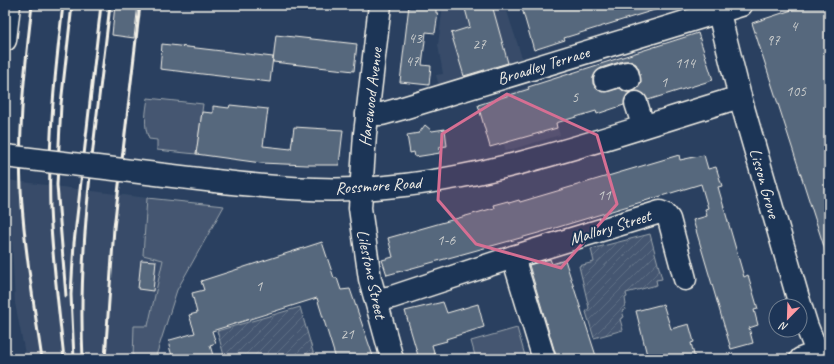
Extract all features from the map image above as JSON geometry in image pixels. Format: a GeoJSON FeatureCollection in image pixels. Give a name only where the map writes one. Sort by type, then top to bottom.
{"type":"FeatureCollection","features":[{"type":"Feature","properties":{"kind":"street"},"geometry":{"type":"LineString","coordinates":[[5,40],[9,5]]}},
{"type":"Feature","properties":{"kind":"street","name":"Harewood Avenue"},"geometry":{"type":"LineString","coordinates":[[360,189],[380,5]]}},
{"type":"Feature","properties":{"kind":"street","name":"Broadley Terrace"},"geometry":{"type":"LineString","coordinates":[[367,114],[382,114],[400,110],[718,9],[741,5]]}},
{"type":"Feature","properties":{"kind":"street","name":"Lisson Grove"},"geometry":{"type":"LineString","coordinates":[[718,9],[740,96],[802,310],[817,355]]}},
{"type":"Feature","properties":{"kind":"street"},"geometry":{"type":"LineString","coordinates":[[605,80],[627,73],[629,80]]}},
{"type":"Feature","properties":{"kind":"street","name":"Rossmore Road"},"geometry":{"type":"LineString","coordinates":[[5,156],[215,181],[298,188],[360,189],[429,181],[503,167],[740,96]]}},
{"type":"Feature","properties":{"kind":"street"},"geometry":{"type":"LineString","coordinates":[[636,103],[643,125]]}},
{"type":"Feature","properties":{"kind":"street","name":"Lilestone Street"},"geometry":{"type":"LineString","coordinates":[[360,189],[360,208],[364,246],[376,300],[392,359]]}},
{"type":"Feature","properties":{"kind":"street","name":"Mallory Street"},"geometry":{"type":"LineString","coordinates":[[376,300],[392,297],[512,257],[660,212],[669,219],[685,279]]}},
{"type":"Feature","properties":{"kind":"street"},"geometry":{"type":"LineString","coordinates":[[512,257],[544,359]]}},
{"type":"Feature","properties":{"kind":"highlighted area"},"geometry":{"type":"Polygon","coordinates":[[[507,94],[597,135],[617,204],[561,268],[476,244],[438,200],[442,134],[507,94]]]}},
{"type":"Feature","properties":{"kind":"shaded area"},"geometry":{"type":"Polygon","coordinates":[[[443,5],[505,5],[523,61],[439,86],[436,75],[443,74],[438,45],[443,5]]]}},
{"type":"Feature","properties":{"kind":"shaded area"},"geometry":{"type":"Polygon","coordinates":[[[528,87],[532,99],[548,95],[560,135],[506,151],[489,98],[528,87]]]}},
{"type":"Feature","properties":{"kind":"shaded area"},"geometry":{"type":"Polygon","coordinates":[[[148,98],[203,104],[196,154],[157,150],[157,140],[149,139],[146,129],[146,108],[148,98]]]}},
{"type":"Feature","properties":{"kind":"shaded area"},"geometry":{"type":"Polygon","coordinates":[[[5,179],[9,185],[10,204],[5,204],[5,179]]]}},
{"type":"Feature","properties":{"kind":"shaded area"},"geometry":{"type":"Polygon","coordinates":[[[7,180],[147,198],[224,206],[177,290],[156,359],[26,359],[15,303],[9,185],[7,180]]]}},
{"type":"Feature","properties":{"kind":"shaded area"},"geometry":{"type":"Polygon","coordinates":[[[147,198],[224,206],[177,290],[155,359],[133,359],[134,326],[148,326],[163,260],[143,255],[147,198]]]}},
{"type":"Feature","properties":{"kind":"shaded area"},"geometry":{"type":"Polygon","coordinates":[[[650,234],[662,279],[656,280],[657,285],[626,293],[626,305],[624,306],[625,310],[622,311],[624,317],[620,319],[623,330],[594,338],[586,312],[589,308],[579,266],[594,262],[591,249],[650,234]]]}},
{"type":"Feature","properties":{"kind":"shaded area"},"geometry":{"type":"Polygon","coordinates":[[[300,307],[315,359],[225,359],[217,331],[300,307]]]}},
{"type":"Feature","properties":{"kind":"shaded area"},"geometry":{"type":"Polygon","coordinates":[[[517,328],[526,359],[476,359],[471,341],[517,328]]]}},
{"type":"Feature","properties":{"kind":"building"},"geometry":{"type":"Polygon","coordinates":[[[115,5],[138,5],[134,38],[112,35],[115,5]]]}},
{"type":"Feature","properties":{"kind":"building"},"geometry":{"type":"Polygon","coordinates":[[[409,5],[436,5],[436,13],[438,13],[435,33],[426,32],[422,65],[431,66],[429,85],[400,82],[409,5]]]}},
{"type":"Feature","properties":{"kind":"building"},"geometry":{"type":"Polygon","coordinates":[[[464,5],[492,5],[508,63],[464,76],[451,33],[470,27],[464,5]]]}},
{"type":"Feature","properties":{"kind":"building"},"geometry":{"type":"Polygon","coordinates":[[[521,5],[661,5],[661,8],[564,38],[565,40],[534,50],[521,5]]]}},
{"type":"Feature","properties":{"kind":"building"},"geometry":{"type":"Polygon","coordinates":[[[807,5],[829,5],[829,255],[827,256],[752,23],[807,5]]]}},
{"type":"Feature","properties":{"kind":"building"},"geometry":{"type":"Polygon","coordinates":[[[698,33],[713,80],[648,100],[644,94],[634,91],[641,83],[639,70],[636,64],[630,61],[623,61],[601,68],[596,72],[593,78],[593,84],[602,92],[620,88],[626,92],[631,92],[627,95],[624,105],[597,114],[596,111],[556,123],[557,128],[490,147],[478,105],[529,89],[528,87],[698,33]]]}},
{"type":"Feature","properties":{"kind":"building"},"geometry":{"type":"Polygon","coordinates":[[[276,35],[357,44],[354,71],[273,62],[276,35]]]}},
{"type":"Feature","properties":{"kind":"building"},"geometry":{"type":"Polygon","coordinates":[[[162,44],[273,57],[270,82],[160,69],[162,44]]]}},
{"type":"Feature","properties":{"kind":"building"},"geometry":{"type":"Polygon","coordinates":[[[230,105],[268,109],[263,146],[291,149],[294,127],[343,130],[339,165],[261,163],[196,154],[202,112],[213,113],[213,106],[229,108],[230,105]]]}},
{"type":"Feature","properties":{"kind":"building"},"geometry":{"type":"Polygon","coordinates":[[[425,125],[432,131],[445,129],[447,146],[439,147],[440,153],[415,157],[414,152],[410,153],[407,135],[419,133],[425,125]]]}},
{"type":"Feature","properties":{"kind":"building"},"geometry":{"type":"Polygon","coordinates":[[[679,155],[680,160],[704,155],[708,169],[716,167],[722,186],[718,187],[744,277],[748,275],[758,309],[754,310],[758,325],[749,328],[753,343],[731,349],[693,220],[707,216],[705,209],[708,208],[701,184],[542,232],[387,275],[382,260],[393,257],[388,238],[494,208],[493,205],[508,201],[509,203],[519,200],[520,202],[679,155]]]}},
{"type":"Feature","properties":{"kind":"building"},"geometry":{"type":"Polygon","coordinates":[[[322,242],[334,278],[337,278],[341,290],[350,289],[374,359],[336,359],[317,298],[212,331],[216,343],[210,345],[214,359],[173,359],[169,346],[170,340],[195,333],[189,315],[197,313],[192,293],[204,290],[201,281],[322,242]]]}},
{"type":"Feature","properties":{"kind":"building"},"geometry":{"type":"Polygon","coordinates":[[[550,259],[552,264],[565,260],[597,359],[557,359],[529,265],[550,259]]]}},
{"type":"Feature","properties":{"kind":"building"},"geometry":{"type":"Polygon","coordinates":[[[141,260],[156,261],[153,291],[138,289],[141,260]]]}},
{"type":"Feature","properties":{"kind":"building"},"geometry":{"type":"Polygon","coordinates":[[[443,302],[447,313],[478,304],[484,327],[432,345],[436,359],[419,359],[405,311],[443,302]]]}},
{"type":"Feature","properties":{"kind":"building"},"geometry":{"type":"Polygon","coordinates":[[[663,304],[671,329],[689,324],[694,342],[691,343],[695,359],[648,359],[636,311],[663,304]]]}},
{"type":"Feature","properties":{"kind":"railway"},"geometry":{"type":"LineString","coordinates":[[32,5],[26,58],[20,164],[27,253],[42,359]]}},
{"type":"Feature","properties":{"kind":"railway"},"geometry":{"type":"LineString","coordinates":[[63,5],[53,106],[50,157],[50,208],[52,246],[64,359]]}},
{"type":"Feature","properties":{"kind":"railway"},"geometry":{"type":"LineString","coordinates":[[66,296],[57,185],[61,104],[72,5]]}},
{"type":"Feature","properties":{"kind":"railway"},"geometry":{"type":"LineString","coordinates":[[74,359],[71,295],[74,243],[101,5]]}},
{"type":"Feature","properties":{"kind":"railway"},"geometry":{"type":"LineString","coordinates":[[83,359],[82,315],[85,226],[110,5]]}},
{"type":"Feature","properties":{"kind":"railway"},"geometry":{"type":"LineString","coordinates":[[105,359],[114,228],[140,5]]}}]}
